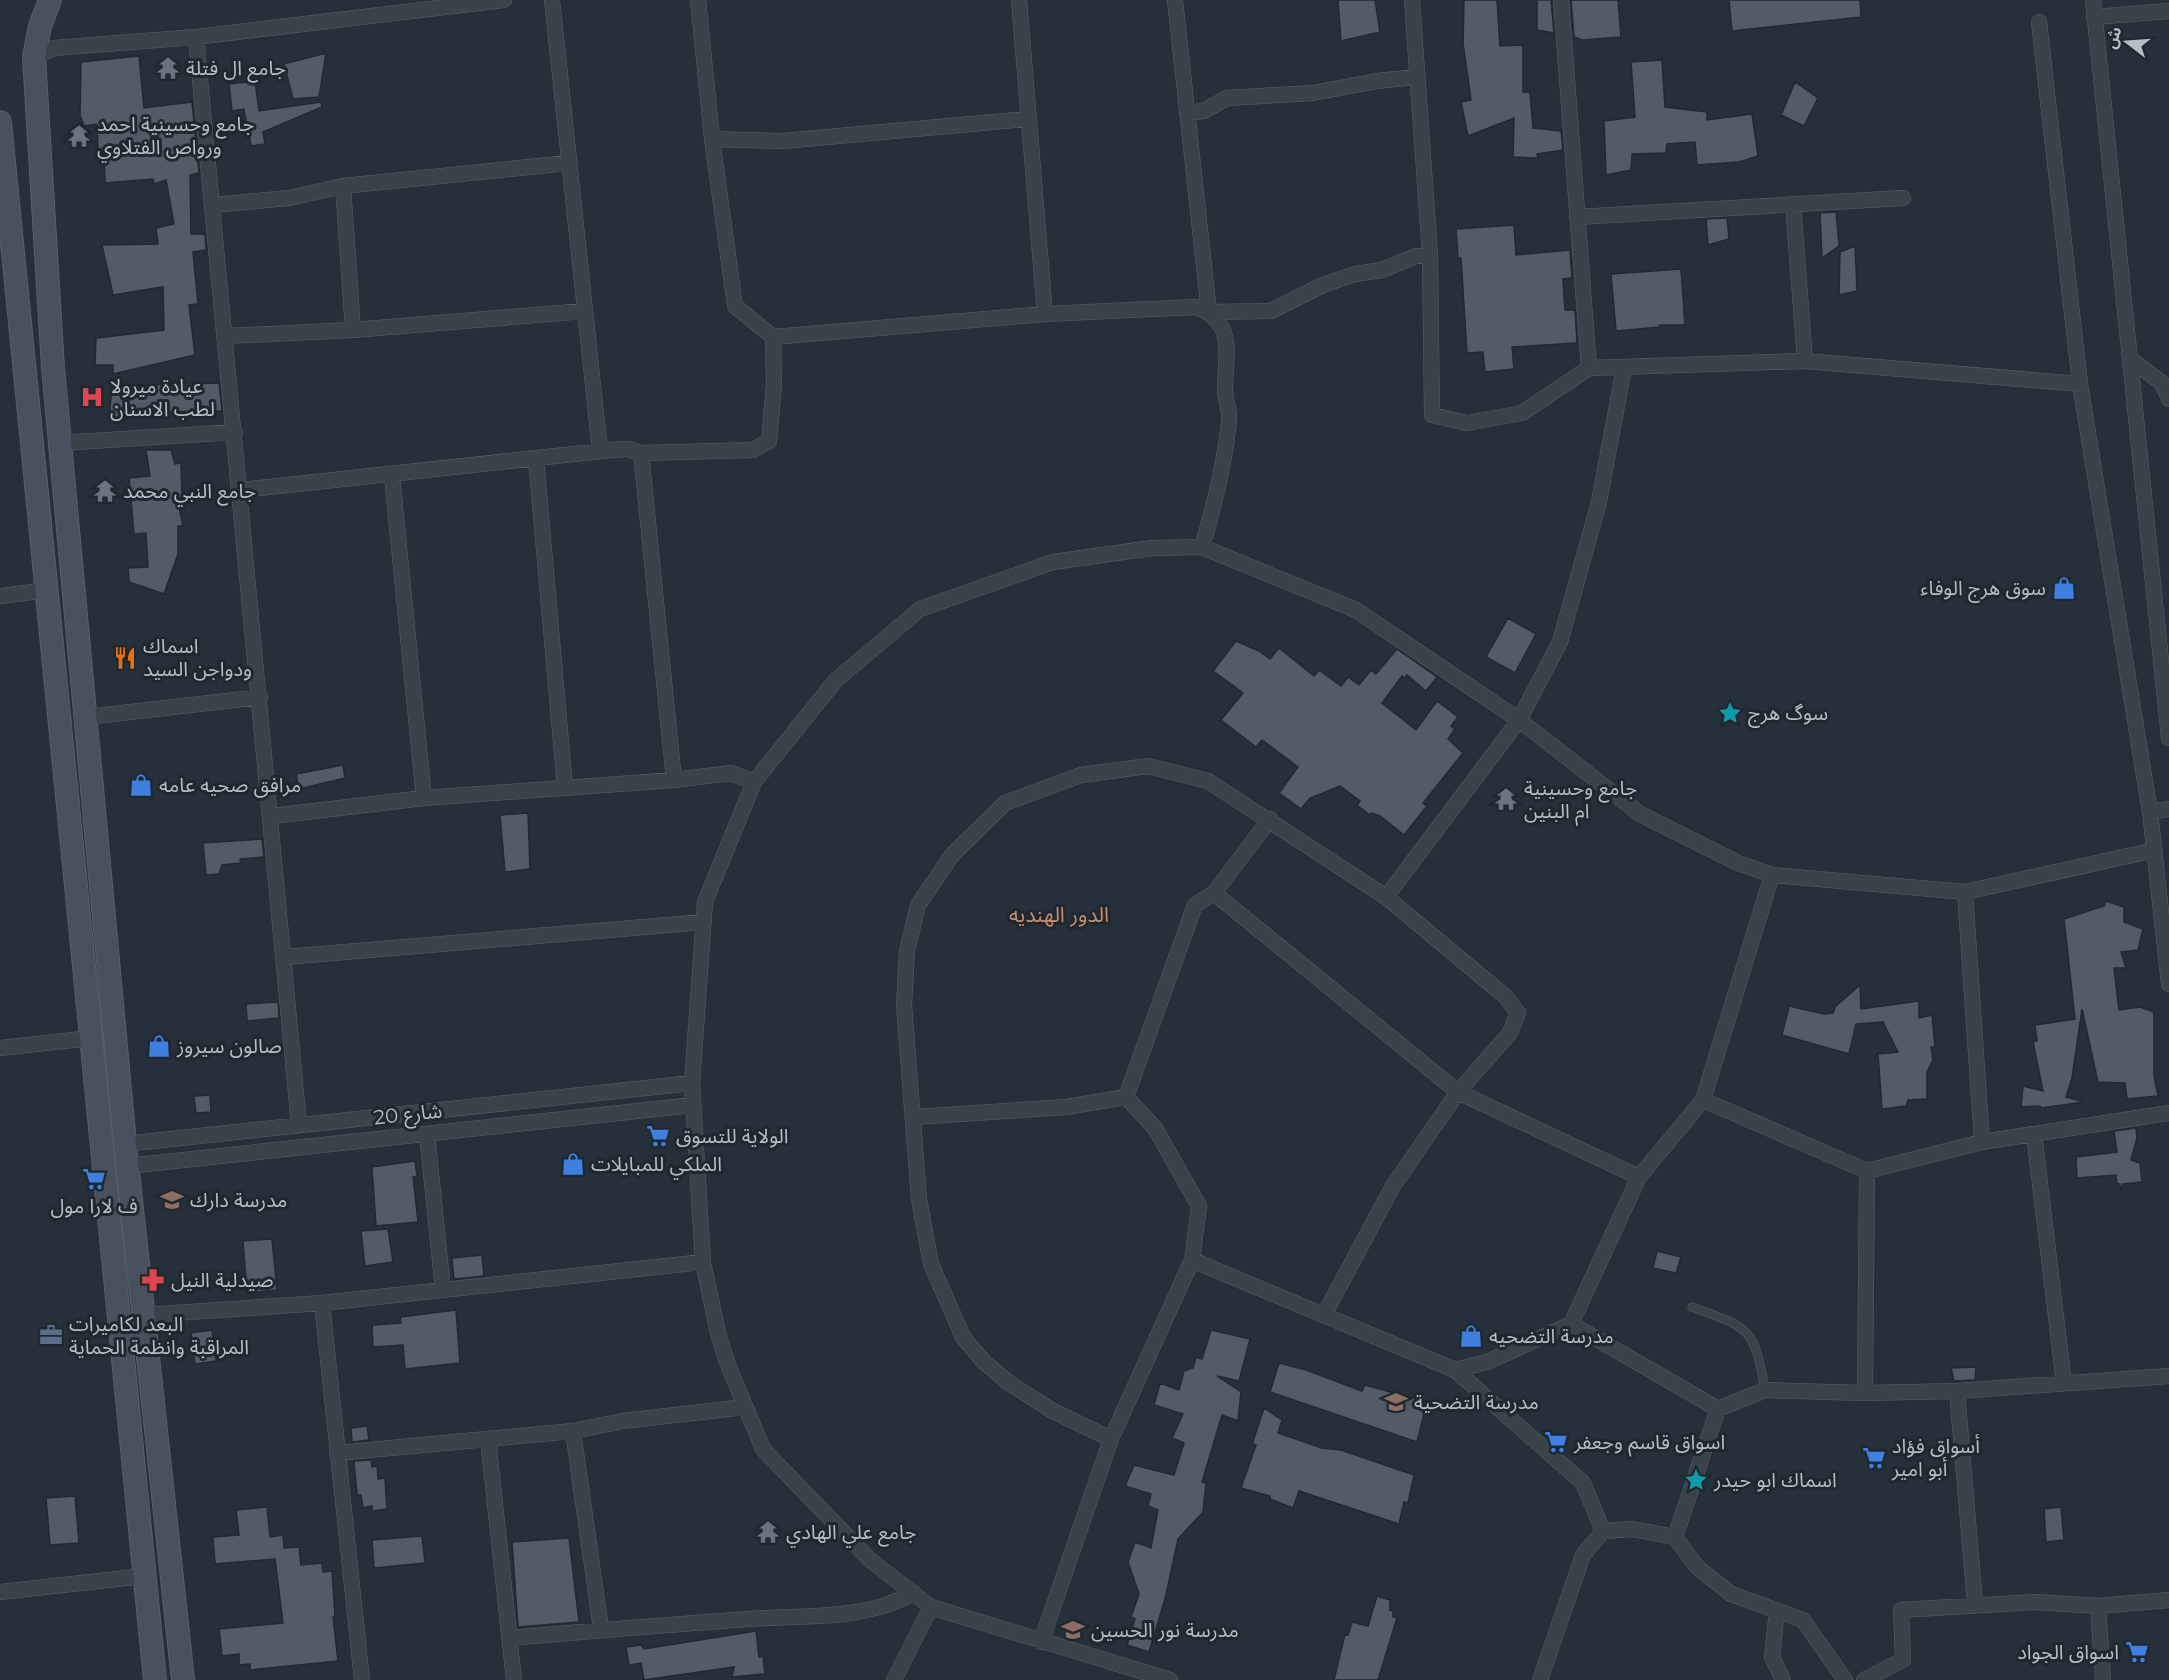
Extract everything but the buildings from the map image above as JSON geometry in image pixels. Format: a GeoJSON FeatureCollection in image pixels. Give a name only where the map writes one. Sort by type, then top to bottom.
{"type":"FeatureCollection","features":[{"type":"Feature","properties":{"kind":"main road"},"geometry":{"type":"LineString","coordinates":[[50,0],[40,26],[34,57],[56,400],[127,1155],[183,1680]]}},
{"type":"Feature","properties":{"kind":"main road"},"geometry":{"type":"LineString","coordinates":[[0,122],[155,1680]]}},
{"type":"Feature","properties":{"kind":"main road"},"geometry":{"type":"LineString","coordinates":[[29,399],[43,393],[56,400]]}},
{"type":"Feature","properties":{"kind":"street"},"geometry":{"type":"LineString","coordinates":[[34,57],[54,48],[196,37],[504,0]]}},
{"type":"Feature","properties":{"kind":"street"},"geometry":{"type":"LineString","coordinates":[[552,0],[600,451]]}},
{"type":"Feature","properties":{"kind":"street"},"geometry":{"type":"LineString","coordinates":[[698,0],[712,139],[735,306],[773,337],[1045,314],[1196,307],[1209,312],[1271,310],[1323,285],[1355,274],[1382,270],[1416,256],[1430,255]]}},
{"type":"Feature","properties":{"kind":"street"},"geometry":{"type":"LineString","coordinates":[[1019,0],[1027,119],[1045,314]]}},
{"type":"Feature","properties":{"kind":"street"},"geometry":{"type":"LineString","coordinates":[[1175,0],[1209,312],[1223,328],[1229,354],[1225,390],[1230,419],[1214,509],[1202,547]]}},
{"type":"Feature","properties":{"kind":"street"},"geometry":{"type":"LineString","coordinates":[[1412,0],[1430,255],[1432,415],[1467,423],[1522,413],[1589,368],[1805,361],[2080,384]]}},
{"type":"Feature","properties":{"kind":"street"},"geometry":{"type":"LineString","coordinates":[[1561,0],[1589,368]]}},
{"type":"Feature","properties":{"kind":"street"},"geometry":{"type":"LineString","coordinates":[[2093,0],[2169,738]]}},
{"type":"Feature","properties":{"kind":"street"},"geometry":{"type":"LineString","coordinates":[[2094,17],[2169,11]]}},
{"type":"Feature","properties":{"kind":"street"},"geometry":{"type":"LineString","coordinates":[[2039,22],[2080,384],[2150,812],[2169,984]]}},
{"type":"Feature","properties":{"kind":"street"},"geometry":{"type":"LineString","coordinates":[[196,37],[300,1125]]}},
{"type":"Feature","properties":{"kind":"street"},"geometry":{"type":"LineString","coordinates":[[1187,113],[1204,111],[1227,98],[1313,93],[1377,81],[1416,77]]}},
{"type":"Feature","properties":{"kind":"street"},"geometry":{"type":"LineString","coordinates":[[712,139],[783,141],[1027,119]]}},
{"type":"Feature","properties":{"kind":"street"},"geometry":{"type":"LineString","coordinates":[[213,205],[289,198],[342,186],[568,163]]}},
{"type":"Feature","properties":{"kind":"street"},"geometry":{"type":"LineString","coordinates":[[342,186],[353,330]]}},
{"type":"Feature","properties":{"kind":"street"},"geometry":{"type":"LineString","coordinates":[[1577,217],[1903,198]]}},
{"type":"Feature","properties":{"kind":"street"},"geometry":{"type":"LineString","coordinates":[[1793,204],[1805,361]]}},
{"type":"Feature","properties":{"kind":"street"},"geometry":{"type":"LineString","coordinates":[[226,336],[353,330],[585,310]]}},
{"type":"Feature","properties":{"kind":"street"},"geometry":{"type":"LineString","coordinates":[[241,490],[392,476],[600,451],[628,449],[641,453],[753,450],[769,441],[774,384],[773,337]]}},
{"type":"Feature","properties":{"kind":"street"},"geometry":{"type":"LineString","coordinates":[[2130,359],[2162,383],[2169,399]]}},
{"type":"Feature","properties":{"kind":"street"},"geometry":{"type":"LineString","coordinates":[[1386,897],[1519,720],[1560,642],[1599,502],[1624,368]]}},
{"type":"Feature","properties":{"kind":"street"},"geometry":{"type":"LineString","coordinates":[[60,443],[235,432]]}},
{"type":"Feature","properties":{"kind":"street"},"geometry":{"type":"LineString","coordinates":[[641,453],[674,780]]}},
{"type":"Feature","properties":{"kind":"street"},"geometry":{"type":"LineString","coordinates":[[536,459],[565,788]]}},
{"type":"Feature","properties":{"kind":"street"},"geometry":{"type":"LineString","coordinates":[[392,476],[424,798]]}},
{"type":"Feature","properties":{"kind":"street"},"geometry":{"type":"LineString","coordinates":[[1170,1680],[931,1607],[870,1560],[763,1449],[718,1333],[703,1262],[692,1083],[705,902],[754,782],[835,681],[920,609],[1053,562],[1152,548],[1202,547],[1356,610],[1519,720],[1640,814],[1738,862],[1772,875],[1965,892],[2155,850]]}},
{"type":"Feature","properties":{"kind":"street"},"geometry":{"type":"LineString","coordinates":[[0,596],[48,590]]}},
{"type":"Feature","properties":{"kind":"street"},"geometry":{"type":"LineString","coordinates":[[87,717],[260,697]]}},
{"type":"Feature","properties":{"kind":"street"},"geometry":{"type":"LineString","coordinates":[[1111,1438],[1053,1411],[1010,1383],[984,1362],[963,1337],[931,1264],[919,1199],[904,1005],[907,951],[918,905],[952,855],[1005,803],[1081,775],[1148,766],[1208,781],[1270,819],[1386,897],[1506,997],[1518,1012],[1510,1033],[1458,1092],[1393,1186],[1324,1315]]}},
{"type":"Feature","properties":{"kind":"street"},"geometry":{"type":"LineString","coordinates":[[272,816],[424,798],[674,780],[731,773],[754,782]]}},
{"type":"Feature","properties":{"kind":"street"},"geometry":{"type":"LineString","coordinates":[[2150,812],[2169,809]]}},
{"type":"Feature","properties":{"kind":"street"},"geometry":{"type":"LineString","coordinates":[[1126,1097],[1194,905],[1215,893],[1270,819]]}},
{"type":"Feature","properties":{"kind":"street"},"geometry":{"type":"LineString","coordinates":[[1455,1370],[1487,1362],[1571,1324],[1639,1177],[1703,1100],[1772,875]]}},
{"type":"Feature","properties":{"kind":"street"},"geometry":{"type":"LineString","coordinates":[[1965,892],[1982,1142]]}},
{"type":"Feature","properties":{"kind":"street"},"geometry":{"type":"LineString","coordinates":[[1215,893],[1458,1092],[1639,1177]]}},
{"type":"Feature","properties":{"kind":"street"},"geometry":{"type":"LineString","coordinates":[[285,957],[704,922]]}},
{"type":"Feature","properties":{"kind":"street"},"geometry":{"type":"LineString","coordinates":[[0,1048],[91,1038]]}},
{"type":"Feature","properties":{"kind":"street","name":"شارع 20"},"geometry":{"type":"LineString","coordinates":[[127,1155],[300,1125],[692,1083]]}},
{"type":"Feature","properties":{"kind":"street"},"geometry":{"type":"LineString","coordinates":[[914,1117],[1066,1107],[1126,1097]]}},
{"type":"Feature","properties":{"kind":"street"},"geometry":{"type":"LineString","coordinates":[[1041,1642],[1111,1438],[1192,1260],[1199,1206],[1155,1128],[1126,1097]]}},
{"type":"Feature","properties":{"kind":"street"},"geometry":{"type":"LineString","coordinates":[[1703,1100],[1867,1171],[1982,1142],[2169,1113]]}},
{"type":"Feature","properties":{"kind":"street","name":"شارع 20"},"geometry":{"type":"LineString","coordinates":[[127,1155],[427,1134],[693,1105]]}},
{"type":"Feature","properties":{"kind":"street"},"geometry":{"type":"LineString","coordinates":[[427,1134],[443,1290]]}},
{"type":"Feature","properties":{"kind":"street"},"geometry":{"type":"LineString","coordinates":[[2034,1134],[2064,1383]]}},
{"type":"Feature","properties":{"kind":"street"},"geometry":{"type":"LineString","coordinates":[[1865,1393],[1867,1171]]}},
{"type":"Feature","properties":{"kind":"street"},"geometry":{"type":"LineString","coordinates":[[1192,1260],[1455,1370],[1583,1483],[1603,1531]]}},
{"type":"Feature","properties":{"kind":"street"},"geometry":{"type":"LineString","coordinates":[[145,1315],[322,1303],[703,1262]]}},
{"type":"Feature","properties":{"kind":"street"},"geometry":{"type":"LineString","coordinates":[[322,1303],[362,1680]]}},
{"type":"Feature","properties":{"kind":"street"},"geometry":{"type":"LineString","coordinates":[[1571,1324],[1718,1409]]}},
{"type":"Feature","properties":{"kind":"street"},"geometry":{"type":"LineString","coordinates":[[1676,1537],[1718,1409],[1765,1390],[1865,1393],[1957,1391],[2169,1376]]}},
{"type":"Feature","properties":{"kind":"street"},"geometry":{"type":"LineString","coordinates":[[1957,1391],[1975,1604]]}},
{"type":"Feature","properties":{"kind":"street"},"geometry":{"type":"LineString","coordinates":[[337,1453],[573,1431],[623,1421],[745,1407]]}},
{"type":"Feature","properties":{"kind":"street"},"geometry":{"type":"LineString","coordinates":[[573,1431],[601,1629]]}},
{"type":"Feature","properties":{"kind":"street"},"geometry":{"type":"LineString","coordinates":[[488,1439],[514,1680]]}},
{"type":"Feature","properties":{"kind":"street"},"geometry":{"type":"LineString","coordinates":[[1540,1680],[1583,1555],[1603,1531],[1632,1529],[1676,1537],[1697,1567],[1731,1594],[1803,1620],[1845,1680]]}},
{"type":"Feature","properties":{"kind":"street"},"geometry":{"type":"LineString","coordinates":[[0,1592],[144,1576]]}},
{"type":"Feature","properties":{"kind":"street"},"geometry":{"type":"LineString","coordinates":[[509,1638],[601,1629],[859,1612],[890,1604],[914,1593]]}},
{"type":"Feature","properties":{"kind":"street"},"geometry":{"type":"LineString","coordinates":[[1864,1680],[1904,1660],[1901,1610],[2035,1602],[2098,1606],[2169,1600]]}},
{"type":"Feature","properties":{"kind":"street"},"geometry":{"type":"LineString","coordinates":[[2098,1606],[2103,1680]]}},
{"type":"Feature","properties":{"kind":"street"},"geometry":{"type":"LineString","coordinates":[[894,1680],[931,1607]]}},
{"type":"Feature","properties":{"kind":"street"},"geometry":{"type":"LineString","coordinates":[[1777,1610],[1772,1657],[1783,1680]]}},
{"type":"Feature","properties":{"kind":"lane"},"geometry":{"type":"LineString","coordinates":[[1692,1306],[1735,1322],[1748,1334],[1758,1350],[1765,1390]]}},
{"type":"Feature","properties":{"kind":"place","name":"جامع ال فتلة"},"geometry":{"type":"Point","coordinates":[168,68]}},
{"type":"Feature","properties":{"kind":"place","name":"جامع وحسينية احمد ورواص الفتلاوي"},"geometry":{"type":"Point","coordinates":[79,136]}},
{"type":"Feature","properties":{"kind":"place","name":"عيادة ميرولا لطب الاسنان"},"geometry":{"type":"Point","coordinates":[92,397]}},
{"type":"Feature","properties":{"kind":"place","name":"جامع النبي محمد"},"geometry":{"type":"Point","coordinates":[105,491]}},
{"type":"Feature","properties":{"kind":"place","name":"سوق هرج الوفاء"},"geometry":{"type":"Point","coordinates":[2064,588]}},
{"type":"Feature","properties":{"kind":"place","name":"اسماك ودواجن السيد"},"geometry":{"type":"Point","coordinates":[125,658]}},
{"type":"Feature","properties":{"kind":"place","name":"سوگ هرج"},"geometry":{"type":"Point","coordinates":[1730,713]}},
{"type":"Feature","properties":{"kind":"place","name":"مرافق صحيه عامه"},"geometry":{"type":"Point","coordinates":[141,785]}},
{"type":"Feature","properties":{"kind":"place","name":"جامع وحسينية ام البنين"},"geometry":{"type":"Point","coordinates":[1506,799]}},
{"type":"Feature","properties":{"kind":"place","name":"صالون سيروز"},"geometry":{"type":"Point","coordinates":[159,1046]}},
{"type":"Feature","properties":{"kind":"place","name":"الولاية للتسوق"},"geometry":{"type":"Point","coordinates":[658,1136]}},
{"type":"Feature","properties":{"kind":"place","name":"الملكي للمبايلات"},"geometry":{"type":"Point","coordinates":[573,1164]}},
{"type":"Feature","properties":{"kind":"place","name":"ف لارا مول"},"geometry":{"type":"Point","coordinates":[94,1179]}},
{"type":"Feature","properties":{"kind":"place","name":"مدرسة دارك"},"geometry":{"type":"Point","coordinates":[172,1200]}},
{"type":"Feature","properties":{"kind":"place","name":"صيدلية النيل"},"geometry":{"type":"Point","coordinates":[153,1280]}},
{"type":"Feature","properties":{"kind":"place","name":"البعد لكاميرات المراقبة وانظمة الحماية"},"geometry":{"type":"Point","coordinates":[51,1335]}},
{"type":"Feature","properties":{"kind":"place","name":"مدرسة التضحيه"},"geometry":{"type":"Point","coordinates":[1471,1336]}},
{"type":"Feature","properties":{"kind":"place","name":"مدرسة التضحية"},"geometry":{"type":"Point","coordinates":[1396,1402]}},
{"type":"Feature","properties":{"kind":"place","name":"اسواق قاسم وجعفر"},"geometry":{"type":"Point","coordinates":[1556,1442]}},
{"type":"Feature","properties":{"kind":"place","name":"أسواق فؤاد أبو امير"},"geometry":{"type":"Point","coordinates":[1874,1458]}},
{"type":"Feature","properties":{"kind":"place","name":"اسماك ابو حيدر"},"geometry":{"type":"Point","coordinates":[1696,1480]}},
{"type":"Feature","properties":{"kind":"place","name":"جامع علي الهادي"},"geometry":{"type":"Point","coordinates":[768,1532]}},
{"type":"Feature","properties":{"kind":"place","name":"مدرسة نور الحسين"},"geometry":{"type":"Point","coordinates":[1073,1630]}},
{"type":"Feature","properties":{"kind":"place","name":"اسواق الجواد"},"geometry":{"type":"Point","coordinates":[2137,1652]}},
{"type":"Feature","properties":{"kind":"district","name":"الدور الهنديه"},"geometry":{"type":"Point","coordinates":[1059,915]}}]}
